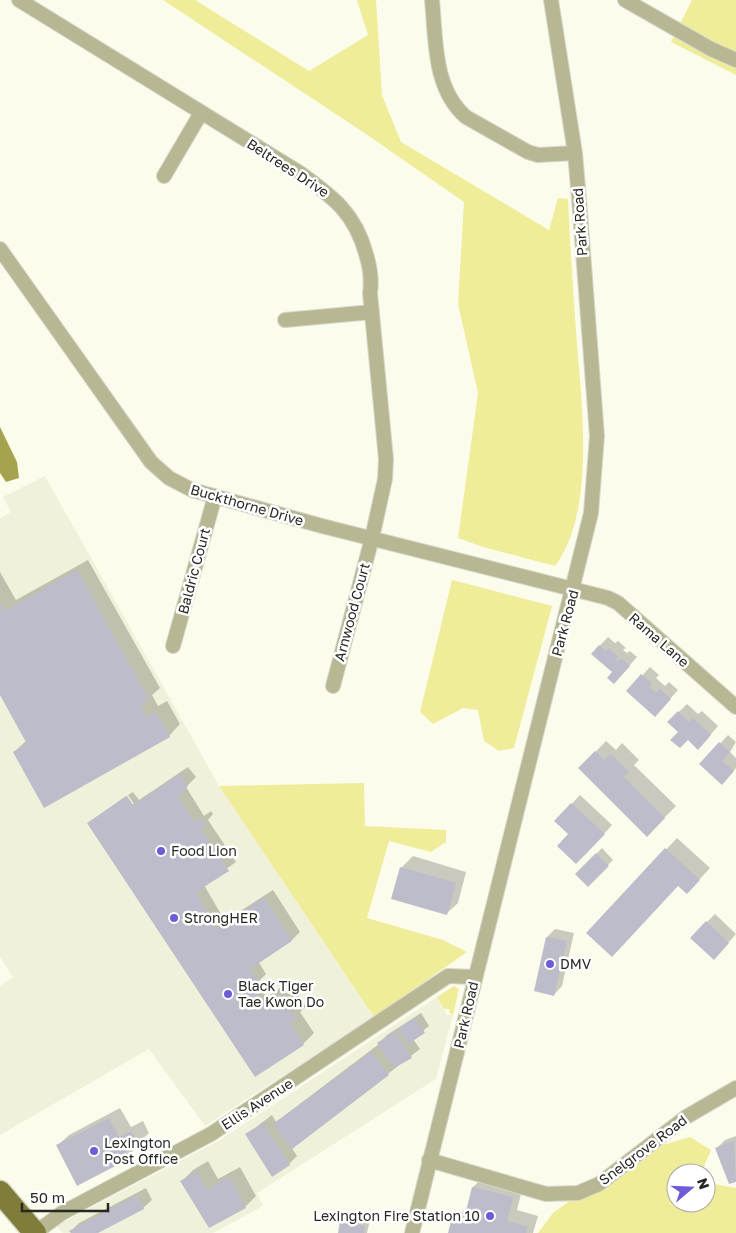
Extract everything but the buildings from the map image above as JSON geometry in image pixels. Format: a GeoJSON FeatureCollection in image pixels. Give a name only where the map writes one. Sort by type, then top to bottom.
{"type":"FeatureCollection","features":[{"type":"Feature","properties":{"kind":"main road"},"geometry":{"type":"LineString","coordinates":[[0,1192],[35,1233]]}},
{"type":"Feature","properties":{"kind":"street","name":"Beltrees Drive"},"geometry":{"type":"LineString","coordinates":[[19,0],[300,173],[344,208],[355,224],[364,248],[371,282],[372,312],[386,459],[385,479],[372,538]]}},
{"type":"Feature","properties":{"kind":"street"},"geometry":{"type":"LineString","coordinates":[[432,0],[440,73],[444,87],[457,109],[466,117],[524,150],[538,155],[575,153]]}},
{"type":"Feature","properties":{"kind":"street","name":"Park Road"},"geometry":{"type":"LineString","coordinates":[[412,1233],[470,1004],[474,977],[574,590],[591,513],[597,436],[575,153],[551,0]]}},
{"type":"Feature","properties":{"kind":"street"},"geometry":{"type":"LineString","coordinates":[[625,0],[736,60]]}},
{"type":"Feature","properties":{"kind":"street"},"geometry":{"type":"LineString","coordinates":[[164,176],[201,113]]}},
{"type":"Feature","properties":{"kind":"street","name":"Buckthorne Drive"},"geometry":{"type":"LineString","coordinates":[[0,250],[151,462],[181,485],[215,496],[372,538],[574,590]]}},
{"type":"Feature","properties":{"kind":"street"},"geometry":{"type":"LineString","coordinates":[[285,320],[372,312]]}},
{"type":"Feature","properties":{"kind":"street","name":"Baldric Court"},"geometry":{"type":"LineString","coordinates":[[174,646],[215,496]]}},
{"type":"Feature","properties":{"kind":"street","name":"Arnwood Court"},"geometry":{"type":"LineString","coordinates":[[332,686],[372,538]]}},
{"type":"Feature","properties":{"kind":"street","name":"Rama Lane"},"geometry":{"type":"LineString","coordinates":[[574,590],[598,594],[618,603],[736,706]]}},
{"type":"Feature","properties":{"kind":"street","name":"Ellis Avenue"},"geometry":{"type":"LineString","coordinates":[[35,1233],[62,1212],[211,1134],[448,976],[474,977]]}},
{"type":"Feature","properties":{"kind":"street","name":"Snelgrove Road"},"geometry":{"type":"LineString","coordinates":[[429,1160],[546,1194],[578,1193],[599,1184],[686,1117],[736,1088]]}},
{"type":"Feature","properties":{"kind":"shaded area"},"geometry":{"type":"Polygon","coordinates":[[[163,0],[195,0],[309,71],[368,35],[357,0],[376,0],[382,95],[401,142],[549,230],[558,198],[568,199],[583,421],[583,453],[577,515],[568,543],[555,566],[483,547],[458,538],[478,393],[458,304],[464,202],[363,132],[163,0]]]}},
{"type":"Feature","properties":{"kind":"shaded area"},"geometry":{"type":"Polygon","coordinates":[[[692,0],[736,0],[736,75],[671,42],[692,0]]]}},
{"type":"Feature","properties":{"kind":"shaded area"},"geometry":{"type":"Polygon","coordinates":[[[0,427],[17,462],[19,478],[6,482],[0,473],[0,427]]]}},
{"type":"Feature","properties":{"kind":"shaded area"},"geometry":{"type":"Polygon","coordinates":[[[45,476],[219,786],[374,1017],[205,1126],[149,1049],[0,1135],[0,986],[13,977],[0,957],[0,518],[11,512],[3,497],[45,476]]]}},
{"type":"Feature","properties":{"kind":"shaded area"},"geometry":{"type":"Polygon","coordinates":[[[452,580],[552,606],[514,748],[499,751],[484,741],[478,710],[463,708],[433,724],[420,712],[452,580]]]}},
{"type":"Feature","properties":{"kind":"shaded area"},"geometry":{"type":"Polygon","coordinates":[[[364,783],[365,826],[446,830],[446,842],[431,852],[389,841],[367,918],[443,940],[467,952],[374,1017],[219,786],[364,783]]]}},
{"type":"Feature","properties":{"kind":"shaded area"},"geometry":{"type":"Polygon","coordinates":[[[454,986],[459,989],[453,1015],[450,1014],[449,1009],[444,1009],[437,997],[454,986]]]}},
{"type":"Feature","properties":{"kind":"shaded area"},"geometry":{"type":"Polygon","coordinates":[[[437,997],[447,1015],[453,1015],[436,1079],[257,1193],[263,1206],[213,1233],[63,1233],[56,1226],[220,1140],[437,997]]]}},
{"type":"Feature","properties":{"kind":"shaded area"},"geometry":{"type":"Polygon","coordinates":[[[690,1137],[711,1150],[706,1163],[666,1163],[666,1213],[716,1213],[716,1184],[736,1188],[736,1233],[538,1233],[553,1213],[651,1142],[666,1144],[690,1137]]]}},
{"type":"Feature","properties":{"kind":"place","name":"Food Lion"},"geometry":{"type":"Point","coordinates":[161,851]}},
{"type":"Feature","properties":{"kind":"place","name":"StrongHER"},"geometry":{"type":"Point","coordinates":[174,918]}},
{"type":"Feature","properties":{"kind":"place","name":"DMV"},"geometry":{"type":"Point","coordinates":[550,964]}},
{"type":"Feature","properties":{"kind":"place","name":"Black Tiger Tae Kwon Do"},"geometry":{"type":"Point","coordinates":[228,994]}},
{"type":"Feature","properties":{"kind":"place","name":"Lexington Post Office"},"geometry":{"type":"Point","coordinates":[94,1151]}},
{"type":"Feature","properties":{"kind":"place","name":"Lexington Fire Station 10"},"geometry":{"type":"Point","coordinates":[490,1216]}}]}
